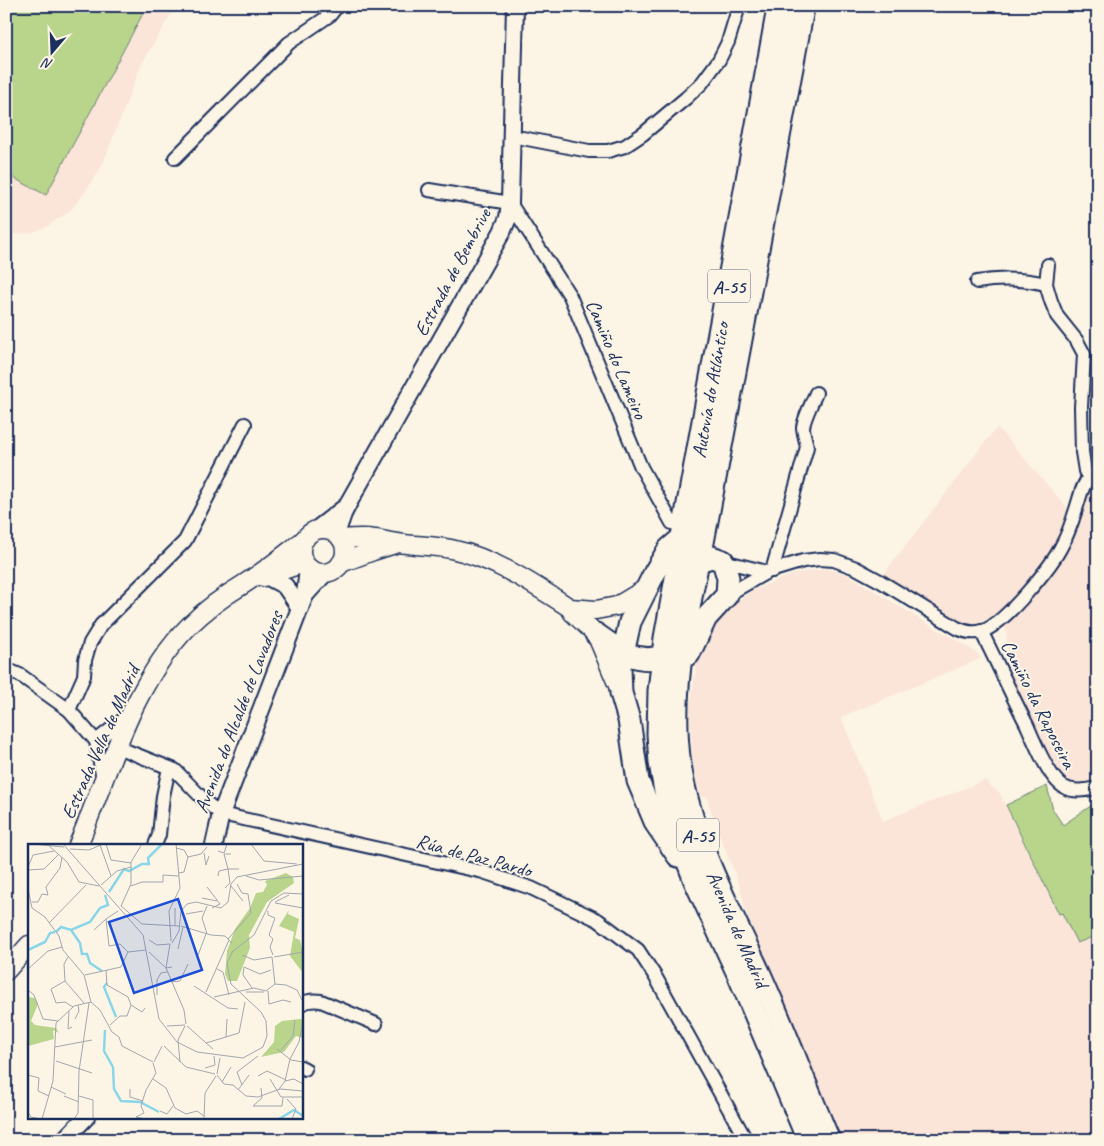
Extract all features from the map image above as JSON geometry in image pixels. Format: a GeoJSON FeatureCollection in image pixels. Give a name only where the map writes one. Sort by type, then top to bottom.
{"type":"FeatureCollection","features":[{"type":"Feature","properties":{"kind":"highway","name":"Autovía do Atlántico"},"geometry":{"type":"LineString","coordinates":[[688,564],[684,533],[780,6]]}},
{"type":"Feature","properties":{"kind":"highway","name":"Autovía do Atlántico"},"geometry":{"type":"LineString","coordinates":[[688,564],[802,6]]}},
{"type":"Feature","properties":{"kind":"highway"},"geometry":{"type":"LineString","coordinates":[[684,533],[669,549],[655,572],[630,622],[620,667],[621,693],[629,720],[638,781],[656,824],[695,881]]}},
{"type":"Feature","properties":{"kind":"highway"},"geometry":{"type":"LineString","coordinates":[[596,634],[623,652],[638,658],[649,659],[663,656],[683,642],[727,595],[728,578],[723,561],[712,558],[688,564],[647,588]]}},
{"type":"Feature","properties":{"kind":"highway","name":"Avenida de Madrid"},"geometry":{"type":"LineString","coordinates":[[688,564],[678,685],[680,764],[685,791],[699,838],[713,872],[760,975],[829,1140]]}},
{"type":"Feature","properties":{"kind":"highway","name":"Avenida de Madrid"},"geometry":{"type":"LineString","coordinates":[[688,564],[663,656],[659,691],[658,734],[660,763],[666,797],[695,881],[742,982],[808,1140]]}},
{"type":"Feature","properties":{"kind":"highway"},"geometry":{"type":"LineString","coordinates":[[678,685],[693,645],[706,618]]}},
{"type":"Feature","properties":{"kind":"main road"},"geometry":{"type":"LineString","coordinates":[[339,537],[345,551],[344,557],[337,568],[325,573],[306,566],[301,553],[302,546],[311,535],[324,529],[339,537],[376,539],[451,549],[490,562],[528,581],[570,608],[596,634],[621,693]]}},
{"type":"Feature","properties":{"kind":"main road","name":"Estrada Vella de Madrid"},"geometry":{"type":"LineString","coordinates":[[259,578],[311,535]]}},
{"type":"Feature","properties":{"kind":"main road"},"geometry":{"type":"LineString","coordinates":[[341,562],[398,543]]}},
{"type":"Feature","properties":{"kind":"main road","name":"Estrada Vella de Madrid"},"geometry":{"type":"LineString","coordinates":[[78,844],[117,747],[152,673],[189,626],[214,604],[240,586],[298,565],[306,566]]}},
{"type":"Feature","properties":{"kind":"main road"},"geometry":{"type":"LineString","coordinates":[[570,608],[596,610],[617,606],[647,588]]}},
{"type":"Feature","properties":{"kind":"main road"},"geometry":{"type":"LineString","coordinates":[[6,971],[28,946]]}},
{"type":"Feature","properties":{"kind":"street"},"geometry":{"type":"LineString","coordinates":[[175,158],[289,43],[330,15],[337,6]]}},
{"type":"Feature","properties":{"kind":"street","name":"Estrada de Bembrive"},"geometry":{"type":"LineString","coordinates":[[345,510],[502,232],[508,218],[510,203],[515,6]]}},
{"type":"Feature","properties":{"kind":"street"},"geometry":{"type":"LineString","coordinates":[[512,136],[589,151],[608,151],[625,146],[643,134],[702,83],[719,60],[728,42],[739,6]]}},
{"type":"Feature","properties":{"kind":"street"},"geometry":{"type":"LineString","coordinates":[[429,190],[510,203]]}},
{"type":"Feature","properties":{"kind":"street","name":"Camiño do Lameiro"},"geometry":{"type":"LineString","coordinates":[[510,203],[570,296],[641,467],[672,523],[684,533]]}},
{"type":"Feature","properties":{"kind":"street"},"geometry":{"type":"LineString","coordinates":[[727,595],[769,572],[803,561],[820,558],[834,560],[856,568],[965,632],[981,632],[999,622],[1010,612],[1050,565],[1061,548],[1083,488],[1093,474],[1085,471],[1082,452],[1081,408],[1084,354],[1077,341],[1057,316],[1046,284],[1048,265]]}},
{"type":"Feature","properties":{"kind":"street"},"geometry":{"type":"LineString","coordinates":[[977,282],[1025,280],[1046,284]]}},
{"type":"Feature","properties":{"kind":"street"},"geometry":{"type":"LineString","coordinates":[[769,572],[807,447],[803,432],[804,422],[816,393]]}},
{"type":"Feature","properties":{"kind":"street"},"geometry":{"type":"LineString","coordinates":[[69,710],[84,676],[85,660],[90,643],[101,625],[185,541],[245,424]]}},
{"type":"Feature","properties":{"kind":"street"},"geometry":{"type":"LineString","coordinates":[[311,535],[345,510]]}},
{"type":"Feature","properties":{"kind":"street"},"geometry":{"type":"LineString","coordinates":[[339,537],[345,510]]}},
{"type":"Feature","properties":{"kind":"street"},"geometry":{"type":"LineString","coordinates":[[345,510],[349,523],[361,538]]}},
{"type":"Feature","properties":{"kind":"street"},"geometry":{"type":"LineString","coordinates":[[723,561],[769,572]]}},
{"type":"Feature","properties":{"kind":"street","name":"Avenida do Alcalde de Lavadores"},"geometry":{"type":"LineString","coordinates":[[214,844],[221,814],[302,602],[306,566]]}},
{"type":"Feature","properties":{"kind":"street","name":"Avenida do Alcalde de Lavadores"},"geometry":{"type":"LineString","coordinates":[[302,602],[325,573]]}},
{"type":"Feature","properties":{"kind":"street"},"geometry":{"type":"LineString","coordinates":[[259,578],[285,586],[302,602]]}},
{"type":"Feature","properties":{"kind":"street","name":"Camiño da Raposeira"},"geometry":{"type":"LineString","coordinates":[[981,632],[1048,769],[1057,782],[1071,790],[1081,791],[1098,788]]}},
{"type":"Feature","properties":{"kind":"street"},"geometry":{"type":"LineString","coordinates":[[6,669],[20,675],[69,710],[96,741],[103,782]]}},
{"type":"Feature","properties":{"kind":"street"},"geometry":{"type":"LineString","coordinates":[[96,741],[132,713]]}},
{"type":"Feature","properties":{"kind":"street"},"geometry":{"type":"LineString","coordinates":[[117,747],[175,770],[208,804],[221,814]]}},
{"type":"Feature","properties":{"kind":"street"},"geometry":{"type":"LineString","coordinates":[[156,844],[169,768]]}},
{"type":"Feature","properties":{"kind":"street","name":"Rúa de Paz Pardo"},"geometry":{"type":"LineString","coordinates":[[221,814],[483,872],[531,888],[598,920],[638,950],[655,976],[746,1140]]}},
{"type":"Feature","properties":{"kind":"street"},"geometry":{"type":"LineString","coordinates":[[302,1004],[313,1000],[321,1001],[376,1024]]}},
{"type":"Feature","properties":{"kind":"street"},"geometry":{"type":"LineString","coordinates":[[64,1140],[85,1118]]}},
{"type":"Feature","properties":{"kind":"shaded area"},"geometry":{"type":"Polygon","coordinates":[[[6,6],[170,6],[174,9],[141,65],[102,166],[71,210],[48,226],[31,233],[15,234],[6,231],[6,6]]]}},
{"type":"Feature","properties":{"kind":"shaded area"},"geometry":{"type":"Polygon","coordinates":[[[997,427],[1074,516],[1098,471],[1098,782],[1080,784],[1067,780],[1060,775],[1010,676],[1006,629],[990,618],[975,625],[965,624],[882,576],[997,427]]]}},
{"type":"Feature","properties":{"kind":"shaded area"},"geometry":{"type":"Polygon","coordinates":[[[827,569],[853,578],[979,655],[980,659],[841,717],[883,821],[986,780],[988,784],[999,792],[1058,913],[1061,912],[1077,943],[1098,935],[1098,1140],[843,1140],[747,915],[740,887],[714,821],[707,796],[701,797],[692,752],[690,708],[696,667],[708,634],[730,606],[752,591],[783,578],[801,572],[827,569]]]}},
{"type":"Feature","properties":{"kind":"green space"},"geometry":{"type":"Polygon","coordinates":[[[9,6],[147,6],[46,195],[6,174],[6,11],[9,6]]]}},
{"type":"Feature","properties":{"kind":"green space"},"geometry":{"type":"Polygon","coordinates":[[[1047,786],[1053,810],[1063,825],[1098,801],[1098,935],[1077,943],[1062,913],[1059,914],[1006,805],[1047,786]]]}}]}
